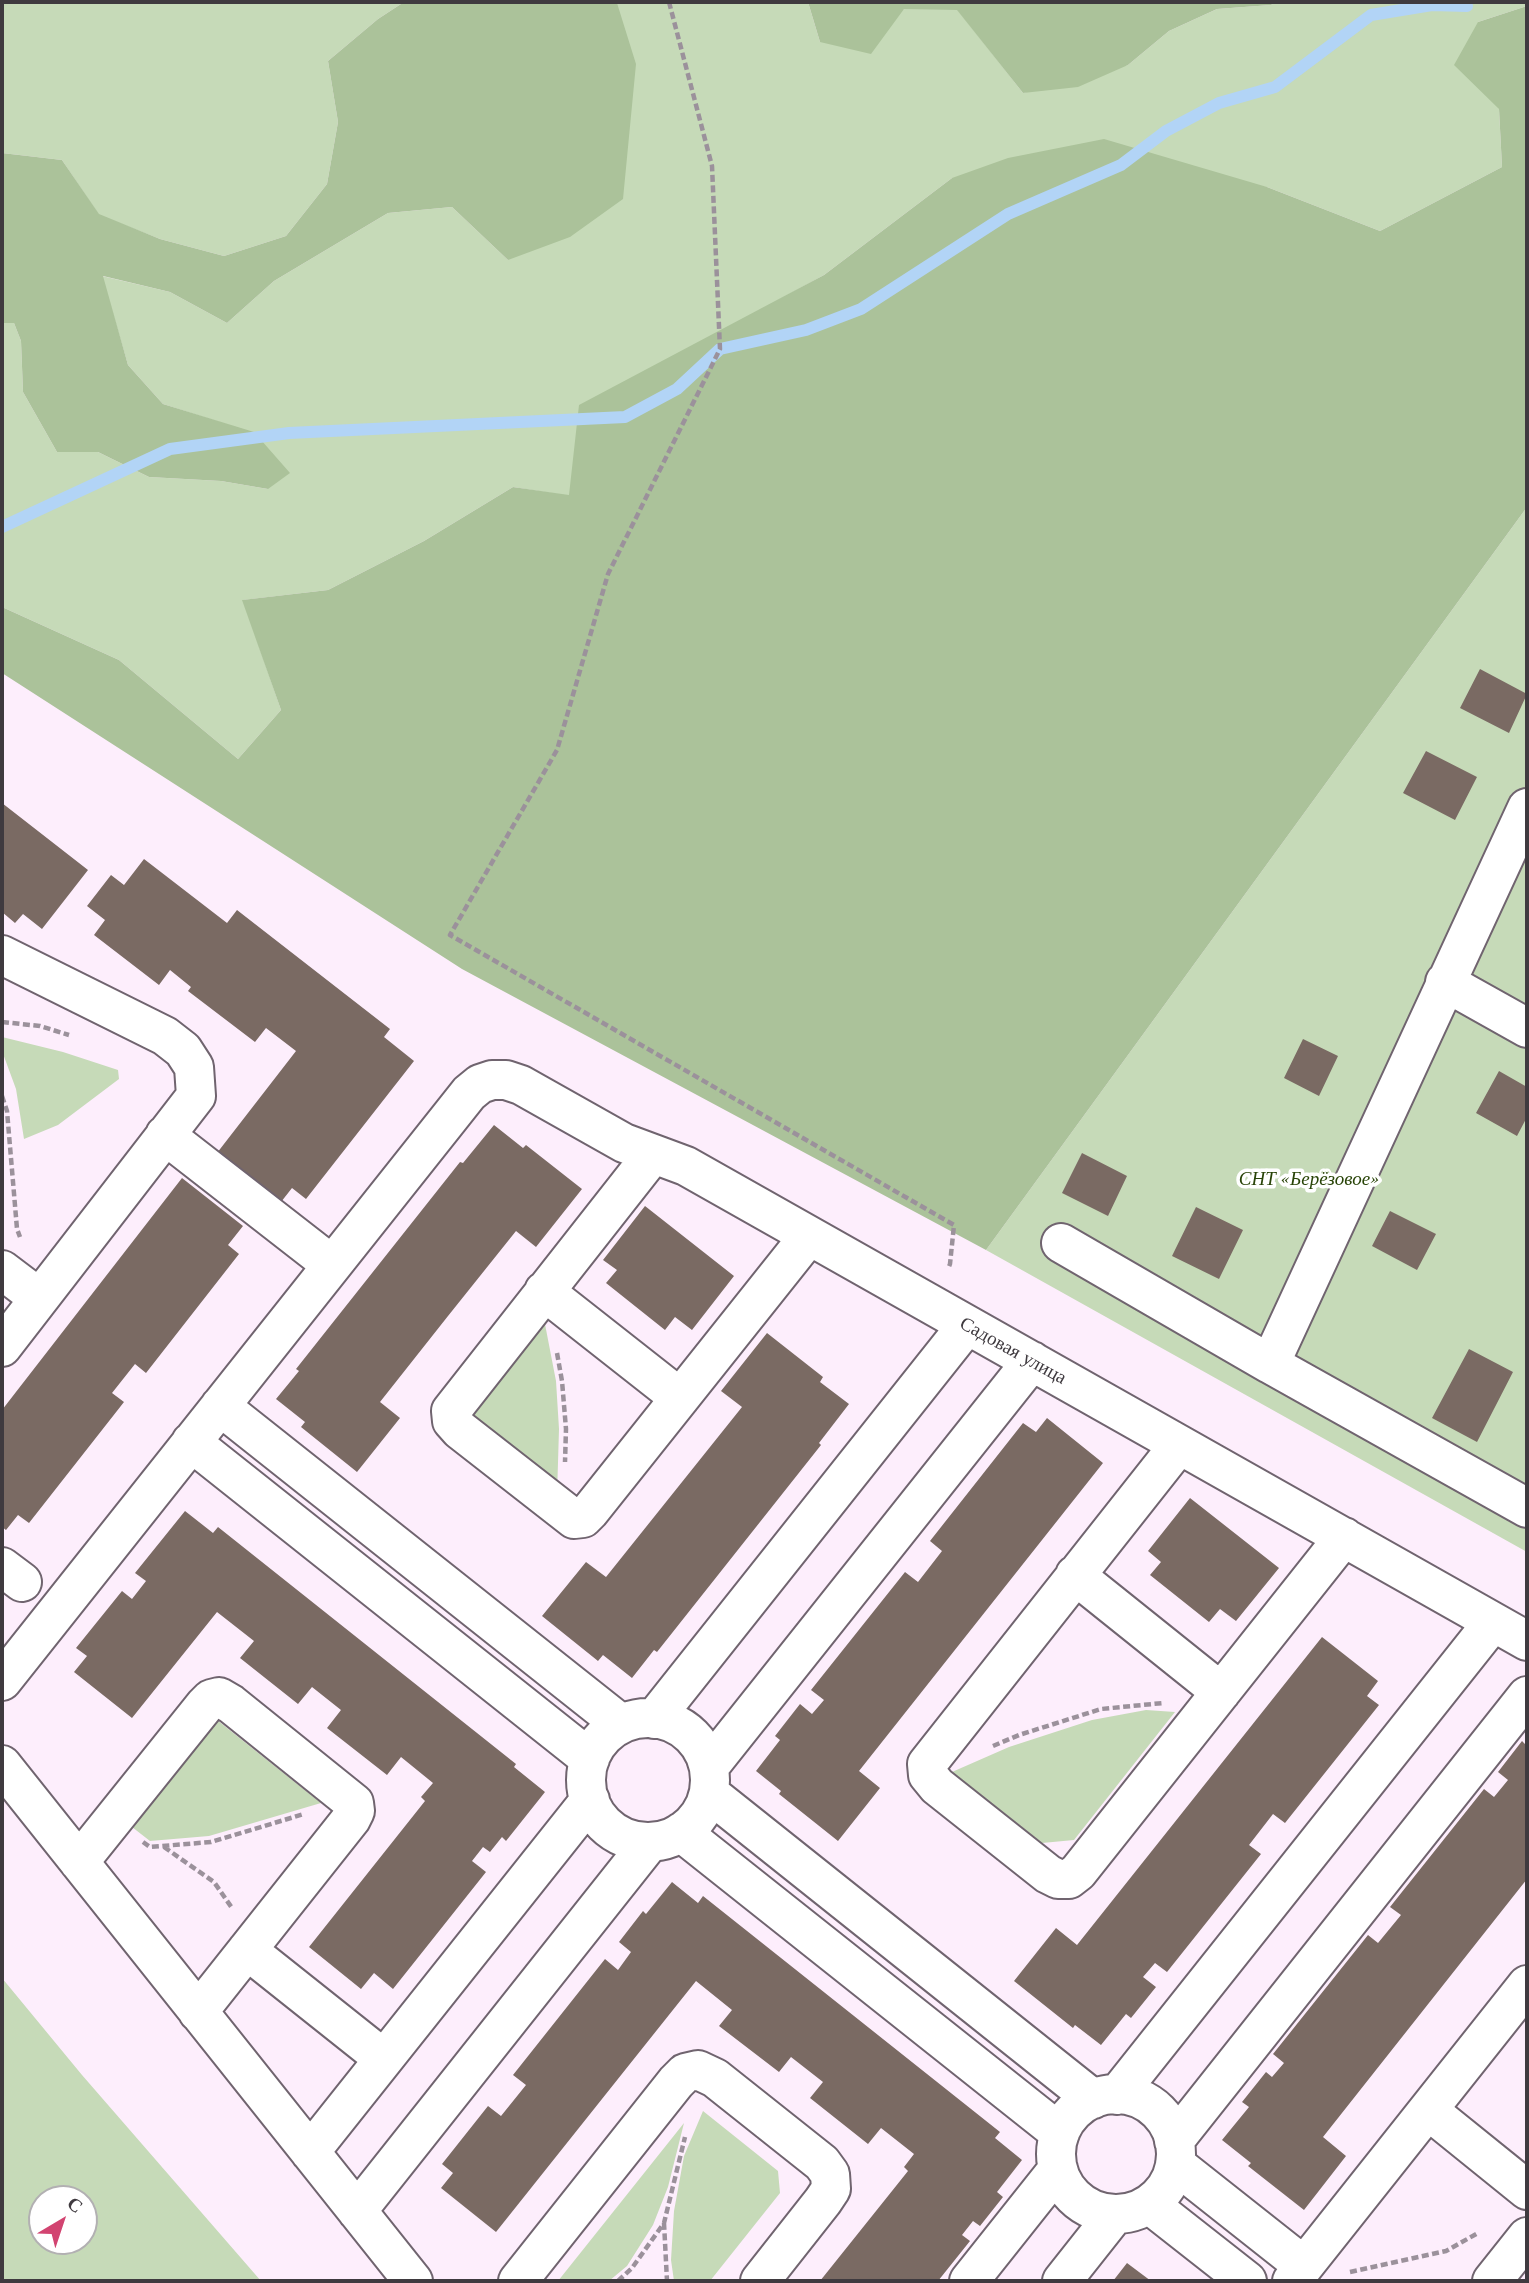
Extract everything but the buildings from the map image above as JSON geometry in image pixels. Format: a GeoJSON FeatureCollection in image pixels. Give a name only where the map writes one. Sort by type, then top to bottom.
{"type":"FeatureCollection","features":[{"type":"Feature","properties":{"kind":"street"},"geometry":{"type":"LineString","coordinates":[[1270,1364],[1527,808]]}},
{"type":"Feature","properties":{"kind":"street"},"geometry":{"type":"LineString","coordinates":[[2,955],[165,1036],[183,1050],[194,1067],[196,1096],[2,1347]]}},
{"type":"Feature","properties":{"kind":"street"},"geometry":{"type":"LineString","coordinates":[[1445,982],[1527,1028]]}},
{"type":"Feature","properties":{"kind":"street","name":"Садовая улица"},"geometry":{"type":"LineString","coordinates":[[332,1265],[469,1093],[480,1084],[492,1080],[521,1084],[624,1143],[686,1166],[1527,1641]]}},
{"type":"Feature","properties":{"kind":"street"},"geometry":{"type":"LineString","coordinates":[[2,1681],[332,1265],[165,1135]]}},
{"type":"Feature","properties":{"kind":"street"},"geometry":{"type":"LineString","coordinates":[[653,1154],[451,1411],[452,1421],[460,1430],[574,1519],[583,1518],[590,1511],[809,1236]]}},
{"type":"Feature","properties":{"kind":"street"},"geometry":{"type":"LineString","coordinates":[[1061,1243],[1527,1508]]}},
{"type":"Feature","properties":{"kind":"street"},"geometry":{"type":"LineString","coordinates":[[11,1255],[39,1298]]}},
{"type":"Feature","properties":{"kind":"street"},"geometry":{"type":"LineString","coordinates":[[544,1291],[680,1398]]}},
{"type":"Feature","properties":{"kind":"street"},"geometry":{"type":"LineString","coordinates":[[638,1721],[967,1325]]}},
{"type":"Feature","properties":{"kind":"street"},"geometry":{"type":"LineString","coordinates":[[709,1780],[1032,1361]]}},
{"type":"Feature","properties":{"kind":"street"},"geometry":{"type":"LineString","coordinates":[[220,1406],[638,1721]]}},
{"type":"Feature","properties":{"kind":"street"},"geometry":{"type":"LineString","coordinates":[[191,1442],[590,1759]]}},
{"type":"Feature","properties":{"kind":"street"},"geometry":{"type":"LineString","coordinates":[[1179,1445],[927,1764],[928,1775],[937,1786],[1048,1874],[1069,1880],[1078,1872],[1344,1537]]}},
{"type":"Feature","properties":{"kind":"street"},"geometry":{"type":"LineString","coordinates":[[1075,1576],[1216,1698]]}},
{"type":"Feature","properties":{"kind":"street"},"geometry":{"type":"LineString","coordinates":[[1105,2097],[1493,1622]]}},
{"type":"Feature","properties":{"kind":"street"},"geometry":{"type":"LineString","coordinates":[[1174,2152],[1527,1696]]}},
{"type":"Feature","properties":{"kind":"street"},"geometry":{"type":"LineString","coordinates":[[79,1862],[205,1704],[219,1697],[354,1802],[355,1811],[351,1819],[198,2012]]}},
{"type":"Feature","properties":{"kind":"street"},"geometry":{"type":"LineString","coordinates":[[638,1721],[668,1721],[687,1731],[701,1747],[709,1780],[703,1810],[690,1826],[665,1837],[628,1839],[609,1829],[595,1812],[587,1793],[586,1771],[593,1750],[606,1733],[638,1721]]}},
{"type":"Feature","properties":{"kind":"street"},"geometry":{"type":"LineString","coordinates":[[2,1765],[413,2281]]}},
{"type":"Feature","properties":{"kind":"street"},"geometry":{"type":"LineString","coordinates":[[709,1780],[1105,2097]]}},
{"type":"Feature","properties":{"kind":"street"},"geometry":{"type":"LineString","coordinates":[[310,2152],[590,1800]]}},
{"type":"Feature","properties":{"kind":"street"},"geometry":{"type":"LineString","coordinates":[[665,1837],[1059,2151]]}},
{"type":"Feature","properties":{"kind":"street"},"geometry":{"type":"LineString","coordinates":[[357,2211],[665,1837]]}},
{"type":"Feature","properties":{"kind":"street"},"geometry":{"type":"LineString","coordinates":[[251,1946],[384,2059]]}},
{"type":"Feature","properties":{"kind":"street"},"geometry":{"type":"LineString","coordinates":[[1174,2152],[1298,2274],[1527,1985]]}},
{"type":"Feature","properties":{"kind":"street"},"geometry":{"type":"LineString","coordinates":[[518,2281],[676,2082],[685,2073],[698,2070],[715,2078],[822,2163],[830,2174],[831,2189],[823,2202],[760,2281]]}},
{"type":"Feature","properties":{"kind":"street"},"geometry":{"type":"LineString","coordinates":[[1105,2097],[1135,2097],[1153,2108],[1167,2123],[1174,2152],[1168,2183],[1156,2200],[1132,2209],[1097,2211],[1078,2202],[1064,2186],[1059,2151],[1063,2126],[1075,2110],[1105,2097]]}},
{"type":"Feature","properties":{"kind":"street"},"geometry":{"type":"LineString","coordinates":[[1428,2110],[1527,2190]]}},
{"type":"Feature","properties":{"kind":"street"},"geometry":{"type":"LineString","coordinates":[[969,2281],[1059,2151]]}},
{"type":"Feature","properties":{"kind":"street"},"geometry":{"type":"LineString","coordinates":[[1062,2281],[1132,2209]]}},
{"type":"Feature","properties":{"kind":"street"},"geometry":{"type":"LineString","coordinates":[[1132,2209],[1247,2281]]}},
{"type":"Feature","properties":{"kind":"street"},"geometry":{"type":"LineString","coordinates":[[1492,2281],[1527,2237]]}},
{"type":"Feature","properties":{"kind":"path"},"geometry":{"type":"LineString","coordinates":[[669,2],[712,166],[720,349],[608,575],[557,750],[450,934],[954,1226],[950,1264],[930,1304]]}},
{"type":"Feature","properties":{"kind":"path"},"geometry":{"type":"LineString","coordinates":[[2,1096],[7,1111],[17,1229],[11,1255]]}},
{"type":"Feature","properties":{"kind":"path"},"geometry":{"type":"LineString","coordinates":[[2,1153],[10,1153]]}},
{"type":"Feature","properties":{"kind":"path"},"geometry":{"type":"LineString","coordinates":[[544,1291],[562,1381],[566,1429],[563,1512]]}},
{"type":"Feature","properties":{"kind":"path"},"geometry":{"type":"LineString","coordinates":[[985,1750],[1019,1735],[1101,1709],[1216,1698]]}},
{"type":"Feature","properties":{"kind":"path"},"geometry":{"type":"LineString","coordinates":[[114,1819],[150,1847],[164,1846],[211,1842],[351,1800]]}},
{"type":"Feature","properties":{"kind":"path"},"geometry":{"type":"LineString","coordinates":[[164,1846],[214,1882],[251,1946]]}},
{"type":"Feature","properties":{"kind":"path"},"geometry":{"type":"LineString","coordinates":[[667,2281],[664,2222],[686,2135]]}},
{"type":"Feature","properties":{"kind":"path"},"geometry":{"type":"LineString","coordinates":[[618,2281],[632,2269],[664,2222]]}},
{"type":"Feature","properties":{"kind":"path"},"geometry":{"type":"LineString","coordinates":[[1348,2273],[1446,2251],[1480,2232]]}},
{"type":"Feature","properties":{"kind":"green space"},"geometry":{"type":"Polygon","coordinates":[[[2,2],[404,2],[378,19],[328,61],[338,122],[327,184],[286,236],[224,256],[160,239],[99,215],[62,160],[2,153],[2,2]]]}},
{"type":"Feature","properties":{"kind":"green space"},"geometry":{"type":"Polygon","coordinates":[[[404,2],[617,3],[636,64],[623,199],[570,237],[508,260],[452,207],[388,213],[274,281],[227,323],[170,292],[103,276],[128,365],[163,404],[254,432],[290,473],[268,489],[221,481],[149,477],[98,452],[57,452],[23,392],[21,341],[14,323],[2,323],[2,153],[62,160],[99,214],[160,239],[224,256],[286,236],[327,184],[338,122],[328,61],[378,19],[404,2]]]}},
{"type":"Feature","properties":{"kind":"green space"},"geometry":{"type":"Polygon","coordinates":[[[611,2],[808,2],[820,42],[904,9],[957,9],[1023,93],[1128,65],[1169,31],[1217,9],[1271,5],[1276,2],[1527,2],[1527,6],[1478,22],[1499,109],[1502,167],[1380,231],[1267,187],[952,178],[824,275],[727,328],[570,496],[513,487],[424,541],[328,590],[243,600],[281,710],[238,759],[119,660],[2,607],[2,323],[14,323],[21,341],[23,392],[57,452],[98,452],[149,477],[221,481],[268,489],[254,433],[163,404],[128,365],[102,276],[170,292],[227,323],[274,281],[388,213],[452,207],[508,260],[617,4],[611,2]]]}},
{"type":"Feature","properties":{"kind":"green space"},"geometry":{"type":"Polygon","coordinates":[[[808,2],[1276,2],[1271,5],[1217,9],[1169,31],[1128,65],[1078,87],[1023,93],[957,10],[904,9],[871,54],[820,42],[808,2]]]}},
{"type":"Feature","properties":{"kind":"green space"},"geometry":{"type":"Polygon","coordinates":[[[1527,6],[1527,507],[986,1250],[462,969],[2,673],[2,607],[119,660],[238,759],[281,710],[242,600],[328,590],[424,541],[513,487],[569,495],[579,405],[824,275],[952,178],[1008,158],[1104,139],[1267,187],[1380,231],[1502,167],[1499,109],[1454,65],[1478,22],[1527,6]]]}},
{"type":"Feature","properties":{"kind":"green space","name":"СНТ «Берёзовое»"},"geometry":{"type":"Polygon","coordinates":[[[1527,507],[1527,1552],[986,1250],[1527,507]]]}},
{"type":"Feature","properties":{"kind":"green space"},"geometry":{"type":"Polygon","coordinates":[[[2,1037],[63,1052],[118,1070],[119,1079],[58,1125],[24,1139],[16,1089],[2,1051],[2,1037]]]}},
{"type":"Feature","properties":{"kind":"green space"},"geometry":{"type":"Polygon","coordinates":[[[544,1319],[556,1381],[559,1429],[557,1496],[470,1426],[468,1405],[544,1319]]]}},
{"type":"Feature","properties":{"kind":"green space"},"geometry":{"type":"Polygon","coordinates":[[[1146,1710],[1175,1712],[1074,1840],[1042,1843],[952,1772],[1009,1747],[1092,1720],[1146,1710]]]}},
{"type":"Feature","properties":{"kind":"green space"},"geometry":{"type":"Polygon","coordinates":[[[217,1720],[321,1803],[209,1836],[150,1841],[132,1827],[217,1720]]]}},
{"type":"Feature","properties":{"kind":"green space"},"geometry":{"type":"Polygon","coordinates":[[[2,1978],[82,2075],[261,2281],[2,2281],[2,1978]]]}},
{"type":"Feature","properties":{"kind":"green space"},"geometry":{"type":"Polygon","coordinates":[[[703,2111],[778,2171],[780,2193],[710,2281],[674,2281],[671,2260],[674,2211],[684,2156],[703,2111]]]}},
{"type":"Feature","properties":{"kind":"green space"},"geometry":{"type":"Polygon","coordinates":[[[684,2123],[668,2187],[653,2225],[627,2266],[609,2281],[558,2281],[684,2123]]]}},
{"type":"Feature","properties":{"kind":"waterway"},"geometry":{"type":"LineString","coordinates":[[2,527],[170,449],[289,433],[625,417],[677,389],[720,349],[806,330],[861,309],[1008,214],[1121,165],[1166,131],[1219,103],[1275,87],[1371,15],[1432,5],[1467,6]]}}]}
